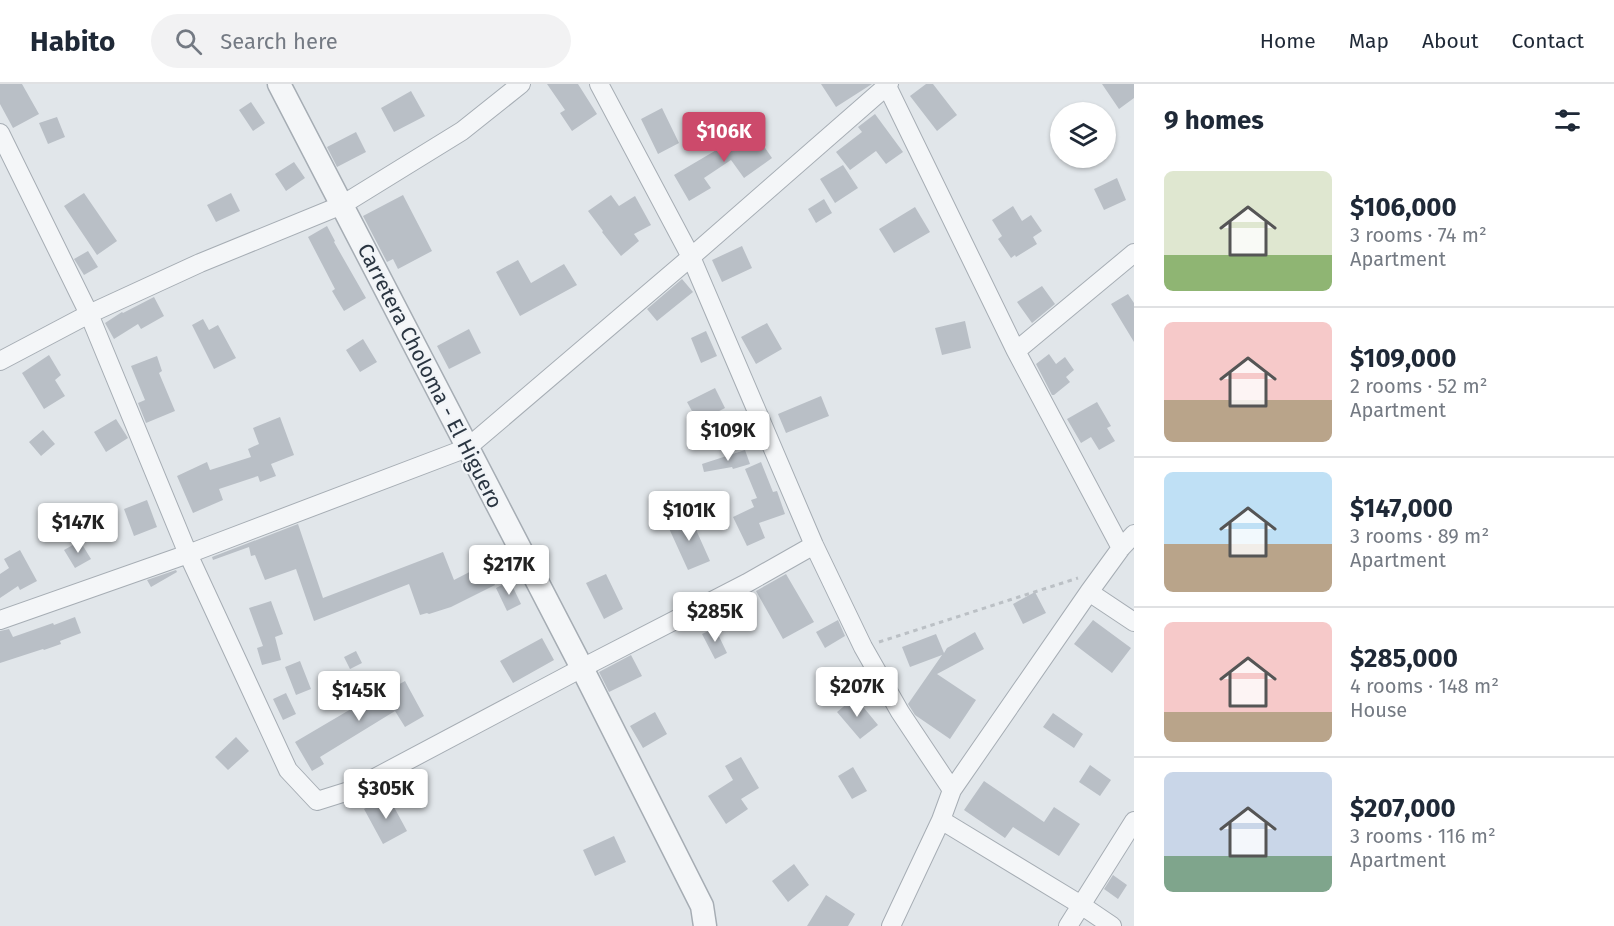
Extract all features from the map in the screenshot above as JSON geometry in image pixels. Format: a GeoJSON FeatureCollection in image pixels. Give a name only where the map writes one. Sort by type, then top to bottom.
{"type":"FeatureCollection","features":[{"type":"Feature","properties":{"kind":"street","name":"Carretera Choloma - El Higuero"},"geometry":{"type":"LineString","coordinates":[[279,84],[582,668],[702,906],[705,926]]}},
{"type":"Feature","properties":{"kind":"street"},"geometry":{"type":"LineString","coordinates":[[0,361],[89,314],[200,263],[342,205],[462,131],[521,84]]}},
{"type":"Feature","properties":{"kind":"street"},"geometry":{"type":"LineString","coordinates":[[600,84],[691,257],[814,545],[863,647],[900,712],[952,790]]}},
{"type":"Feature","properties":{"kind":"street"},"geometry":{"type":"LineString","coordinates":[[0,620],[188,554],[467,448],[691,257],[888,84],[1016,351],[1121,548]]}},
{"type":"Feature","properties":{"kind":"street"},"geometry":{"type":"LineString","coordinates":[[0,134],[89,314],[188,554],[288,770],[317,801],[352,790],[747,583],[814,545]]}},
{"type":"Feature","properties":{"kind":"street"},"geometry":{"type":"LineString","coordinates":[[1016,351],[1134,253]]}},
{"type":"Feature","properties":{"kind":"street"},"geometry":{"type":"LineString","coordinates":[[891,926],[941,820],[952,790],[1089,592],[1134,534]]}},
{"type":"Feature","properties":{"kind":"street"},"geometry":{"type":"LineString","coordinates":[[1089,592],[1134,622]]}},
{"type":"Feature","properties":{"kind":"street"},"geometry":{"type":"LineString","coordinates":[[941,820],[1112,926]]}},
{"type":"Feature","properties":{"kind":"street"},"geometry":{"type":"LineString","coordinates":[[1068,926],[1134,821]]}},
{"type":"Feature","properties":{"kind":"path"},"geometry":{"type":"LineString","coordinates":[[863,647],[1106,569]]}},
{"type":"Feature","properties":{"kind":"building"},"geometry":{"type":"Polygon","coordinates":[[[0,84],[22,84],[39,114],[13,128],[0,104],[0,84]]]}},
{"type":"Feature","properties":{"kind":"building"},"geometry":{"type":"Polygon","coordinates":[[[547,84],[578,84],[597,114],[572,131],[560,113],[565,110],[547,84]]]}},
{"type":"Feature","properties":{"kind":"building"},"geometry":{"type":"Polygon","coordinates":[[[821,84],[872,84],[836,107],[821,84]]]}},
{"type":"Feature","properties":{"kind":"building"},"geometry":{"type":"Polygon","coordinates":[[[926,84],[933,84],[957,115],[937,131],[910,96],[926,84]]]}},
{"type":"Feature","properties":{"kind":"building"},"geometry":{"type":"Polygon","coordinates":[[[1102,84],[1134,84],[1134,98],[1119,109],[1102,84]]]}},
{"type":"Feature","properties":{"kind":"building"},"geometry":{"type":"Polygon","coordinates":[[[411,91],[425,116],[394,132],[381,108],[411,91]]]}},
{"type":"Feature","properties":{"kind":"building"},"geometry":{"type":"Polygon","coordinates":[[[251,102],[265,123],[253,131],[239,110],[251,102]]]}},
{"type":"Feature","properties":{"kind":"building"},"geometry":{"type":"Polygon","coordinates":[[[662,108],[679,143],[658,154],[641,119],[662,108]]]}},
{"type":"Feature","properties":{"kind":"building"},"geometry":{"type":"Polygon","coordinates":[[[875,114],[903,152],[886,164],[876,151],[850,170],[836,152],[862,132],[858,127],[875,114]]]}},
{"type":"Feature","properties":{"kind":"building"},"geometry":{"type":"Polygon","coordinates":[[[57,117],[65,137],[48,144],[39,123],[57,117]]]}},
{"type":"Feature","properties":{"kind":"building"},"geometry":{"type":"Polygon","coordinates":[[[752,129],[772,158],[744,178],[731,160],[704,178],[711,188],[689,201],[674,175],[752,129]]]}},
{"type":"Feature","properties":{"kind":"building"},"geometry":{"type":"Polygon","coordinates":[[[356,132],[366,152],[337,167],[327,147],[356,132]]]}},
{"type":"Feature","properties":{"kind":"building"},"geometry":{"type":"Polygon","coordinates":[[[294,162],[305,178],[286,191],[275,174],[294,162]]]}},
{"type":"Feature","properties":{"kind":"building"},"geometry":{"type":"Polygon","coordinates":[[[843,165],[858,188],[835,203],[820,179],[843,165]]]}},
{"type":"Feature","properties":{"kind":"building"},"geometry":{"type":"Polygon","coordinates":[[[1117,178],[1126,200],[1104,210],[1094,189],[1117,178]]]}},
{"type":"Feature","properties":{"kind":"building"},"geometry":{"type":"Polygon","coordinates":[[[84,193],[117,241],[97,255],[64,206],[84,193]]]}},
{"type":"Feature","properties":{"kind":"building"},"geometry":{"type":"Polygon","coordinates":[[[231,193],[240,211],[216,222],[207,205],[231,193]]]}},
{"type":"Feature","properties":{"kind":"building"},"geometry":{"type":"Polygon","coordinates":[[[403,195],[432,251],[398,269],[393,259],[387,262],[363,216],[403,195]]]}},
{"type":"Feature","properties":{"kind":"building"},"geometry":{"type":"Polygon","coordinates":[[[611,195],[619,206],[635,196],[651,225],[634,234],[639,241],[621,256],[588,211],[611,195]]]}},
{"type":"Feature","properties":{"kind":"building"},"geometry":{"type":"Polygon","coordinates":[[[824,199],[832,213],[816,223],[808,209],[824,199]]]}},
{"type":"Feature","properties":{"kind":"building"},"geometry":{"type":"Polygon","coordinates":[[[1013,206],[1022,221],[1031,215],[1042,231],[1033,237],[1037,244],[1011,258],[998,239],[1002,236],[992,220],[1013,206]]]}},
{"type":"Feature","properties":{"kind":"building"},"geometry":{"type":"Polygon","coordinates":[[[915,207],[930,232],[894,253],[879,229],[915,207]]]}},
{"type":"Feature","properties":{"kind":"building"},"geometry":{"type":"Polygon","coordinates":[[[327,226],[366,298],[344,311],[332,291],[335,289],[308,237],[327,226]]]}},
{"type":"Feature","properties":{"kind":"building"},"geometry":{"type":"Polygon","coordinates":[[[742,246],[752,268],[722,282],[712,260],[742,246]]]}},
{"type":"Feature","properties":{"kind":"building"},"geometry":{"type":"Polygon","coordinates":[[[88,251],[98,267],[84,275],[74,259],[88,251]]]}},
{"type":"Feature","properties":{"kind":"building"},"geometry":{"type":"Polygon","coordinates":[[[518,260],[531,283],[564,264],[577,285],[520,316],[496,272],[518,260]]]}},
{"type":"Feature","properties":{"kind":"building"},"geometry":{"type":"Polygon","coordinates":[[[682,279],[693,292],[657,321],[647,309],[682,279]]]}},
{"type":"Feature","properties":{"kind":"building"},"geometry":{"type":"Polygon","coordinates":[[[1042,286],[1055,304],[1032,323],[1017,302],[1042,286]]]}},
{"type":"Feature","properties":{"kind":"building"},"geometry":{"type":"Polygon","coordinates":[[[1128,294],[1134,303],[1134,342],[1111,304],[1128,294]]]}},
{"type":"Feature","properties":{"kind":"building"},"geometry":{"type":"Polygon","coordinates":[[[154,297],[164,316],[141,329],[138,324],[114,339],[105,323],[154,297]]]}},
{"type":"Feature","properties":{"kind":"building"},"geometry":{"type":"Polygon","coordinates":[[[203,319],[209,330],[218,325],[236,358],[214,369],[192,325],[203,319]]]}},
{"type":"Feature","properties":{"kind":"building"},"geometry":{"type":"Polygon","coordinates":[[[965,321],[971,348],[942,355],[935,328],[965,321]]]}},
{"type":"Feature","properties":{"kind":"building"},"geometry":{"type":"Polygon","coordinates":[[[767,323],[782,349],[756,364],[741,337],[767,323]]]}},
{"type":"Feature","properties":{"kind":"building"},"geometry":{"type":"Polygon","coordinates":[[[469,329],[481,353],[449,369],[437,346],[469,329]]]}},
{"type":"Feature","properties":{"kind":"building"},"geometry":{"type":"Polygon","coordinates":[[[706,331],[717,356],[701,363],[691,338],[706,331]]]}},
{"type":"Feature","properties":{"kind":"building"},"geometry":{"type":"Polygon","coordinates":[[[363,339],[377,362],[360,372],[346,350],[363,339]]]}},
{"type":"Feature","properties":{"kind":"building"},"geometry":{"type":"Polygon","coordinates":[[[1049,354],[1056,364],[1065,357],[1074,370],[1066,377],[1070,382],[1054,395],[1036,364],[1049,354]]]}},
{"type":"Feature","properties":{"kind":"building"},"geometry":{"type":"Polygon","coordinates":[[[49,355],[61,375],[55,380],[65,396],[44,409],[22,373],[49,355]]]}},
{"type":"Feature","properties":{"kind":"building"},"geometry":{"type":"Polygon","coordinates":[[[157,356],[162,371],[159,373],[175,411],[146,423],[138,403],[145,400],[131,366],[157,356]]]}},
{"type":"Feature","properties":{"kind":"building"},"geometry":{"type":"Polygon","coordinates":[[[715,388],[725,408],[698,422],[687,402],[715,388]]]}},
{"type":"Feature","properties":{"kind":"building"},"geometry":{"type":"Polygon","coordinates":[[[821,396],[829,416],[786,433],[778,414],[821,396]]]}},
{"type":"Feature","properties":{"kind":"building"},"geometry":{"type":"Polygon","coordinates":[[[1097,402],[1111,426],[1107,428],[1115,441],[1099,450],[1091,437],[1081,443],[1067,419],[1097,402]]]}},
{"type":"Feature","properties":{"kind":"building"},"geometry":{"type":"Polygon","coordinates":[[[742,411],[750,427],[736,435],[728,419],[742,411]]]}},
{"type":"Feature","properties":{"kind":"building"},"geometry":{"type":"Polygon","coordinates":[[[280,417],[294,455],[271,464],[276,476],[260,482],[258,476],[219,489],[223,500],[193,513],[177,476],[207,462],[210,470],[251,457],[248,449],[259,444],[253,428],[280,417]]]}},
{"type":"Feature","properties":{"kind":"building"},"geometry":{"type":"Polygon","coordinates":[[[116,419],[128,438],[106,452],[94,432],[116,419]]]}},
{"type":"Feature","properties":{"kind":"building"},"geometry":{"type":"Polygon","coordinates":[[[43,430],[55,444],[41,456],[29,442],[43,430]]]}},
{"type":"Feature","properties":{"kind":"building"},"geometry":{"type":"Polygon","coordinates":[[[745,450],[750,464],[733,469],[732,467],[704,472],[702,464],[745,450]]]}},
{"type":"Feature","properties":{"kind":"building"},"geometry":{"type":"Polygon","coordinates":[[[761,462],[773,492],[777,491],[785,514],[759,523],[765,538],[747,546],[733,517],[754,507],[751,500],[757,498],[745,469],[761,462]]]}},
{"type":"Feature","properties":{"kind":"building"},"geometry":{"type":"Polygon","coordinates":[[[147,500],[157,527],[134,536],[124,509],[147,500]]]}},
{"type":"Feature","properties":{"kind":"building"},"geometry":{"type":"Polygon","coordinates":[[[689,514],[710,561],[688,570],[667,524],[689,514]]]}},
{"type":"Feature","properties":{"kind":"building"},"geometry":{"type":"Polygon","coordinates":[[[298,524],[323,598],[443,552],[454,580],[485,564],[495,585],[451,607],[420,615],[409,584],[314,621],[296,569],[265,580],[255,555],[251,556],[249,547],[213,560],[212,557],[298,524]]]}},
{"type":"Feature","properties":{"kind":"building"},"geometry":{"type":"Polygon","coordinates":[[[80,541],[91,559],[75,568],[64,550],[80,541]]]}},
{"type":"Feature","properties":{"kind":"building"},"geometry":{"type":"Polygon","coordinates":[[[20,550],[37,581],[20,590],[18,586],[0,598],[0,574],[9,568],[4,559],[20,550]]]}},
{"type":"Feature","properties":{"kind":"building"},"geometry":{"type":"Polygon","coordinates":[[[176,570],[177,572],[151,587],[147,580],[176,570]]]}},
{"type":"Feature","properties":{"kind":"building"},"geometry":{"type":"Polygon","coordinates":[[[606,574],[623,609],[604,619],[586,583],[606,574]]]}},
{"type":"Feature","properties":{"kind":"building"},"geometry":{"type":"Polygon","coordinates":[[[786,574],[814,622],[783,639],[756,591],[786,574]]]}},
{"type":"Feature","properties":{"kind":"building"},"geometry":{"type":"Polygon","coordinates":[[[510,581],[521,604],[507,611],[496,588],[510,581]]]}},
{"type":"Feature","properties":{"kind":"building"},"geometry":{"type":"Polygon","coordinates":[[[1035,592],[1046,613],[1023,624],[1013,604],[1035,592]]]}},
{"type":"Feature","properties":{"kind":"building"},"geometry":{"type":"Polygon","coordinates":[[[271,601],[283,634],[275,637],[281,660],[262,665],[257,648],[263,646],[249,608],[271,601]]]}},
{"type":"Feature","properties":{"kind":"building"},"geometry":{"type":"Polygon","coordinates":[[[75,617],[81,633],[60,641],[61,644],[0,663],[0,631],[9,629],[13,637],[75,617]]]}},
{"type":"Feature","properties":{"kind":"building"},"geometry":{"type":"Polygon","coordinates":[[[838,620],[845,636],[825,648],[816,632],[838,620]]]}},
{"type":"Feature","properties":{"kind":"building"},"geometry":{"type":"Polygon","coordinates":[[[1093,620],[1131,648],[1112,673],[1074,644],[1093,620]]]}},
{"type":"Feature","properties":{"kind":"building"},"geometry":{"type":"Polygon","coordinates":[[[715,628],[727,653],[715,659],[702,634],[715,628]]]}},
{"type":"Feature","properties":{"kind":"building"},"geometry":{"type":"Polygon","coordinates":[[[975,632],[984,649],[937,674],[976,700],[950,739],[915,715],[908,704],[942,655],[910,667],[902,647],[936,634],[944,653],[947,648],[975,632]]]}},
{"type":"Feature","properties":{"kind":"building"},"geometry":{"type":"Polygon","coordinates":[[[542,638],[554,660],[513,683],[500,661],[542,638]]]}},
{"type":"Feature","properties":{"kind":"building"},"geometry":{"type":"Polygon","coordinates":[[[356,651],[362,663],[350,669],[344,657],[356,651]]]}},
{"type":"Feature","properties":{"kind":"building"},"geometry":{"type":"Polygon","coordinates":[[[631,655],[642,676],[609,692],[599,672],[631,655]]]}},
{"type":"Feature","properties":{"kind":"building"},"geometry":{"type":"Polygon","coordinates":[[[300,661],[311,689],[296,695],[285,667],[300,661]]]}},
{"type":"Feature","properties":{"kind":"building"},"geometry":{"type":"Polygon","coordinates":[[[405,681],[424,716],[405,727],[395,711],[320,757],[324,764],[312,771],[295,742],[368,699],[367,696],[381,690],[383,693],[405,681]]]}},
{"type":"Feature","properties":{"kind":"building"},"geometry":{"type":"Polygon","coordinates":[[[286,693],[296,714],[283,720],[273,699],[286,693]]]}},
{"type":"Feature","properties":{"kind":"building"},"geometry":{"type":"Polygon","coordinates":[[[855,697],[878,725],[860,739],[837,712],[855,697]]]}},
{"type":"Feature","properties":{"kind":"building"},"geometry":{"type":"Polygon","coordinates":[[[655,712],[667,734],[643,748],[630,726],[655,712]]]}},
{"type":"Feature","properties":{"kind":"building"},"geometry":{"type":"Polygon","coordinates":[[[1053,713],[1083,734],[1074,748],[1043,727],[1053,713]]]}},
{"type":"Feature","properties":{"kind":"building"},"geometry":{"type":"Polygon","coordinates":[[[236,737],[249,751],[228,770],[215,757],[236,737]]]}},
{"type":"Feature","properties":{"kind":"building"},"geometry":{"type":"Polygon","coordinates":[[[741,757],[759,788],[741,799],[748,809],[726,824],[708,796],[733,780],[725,766],[741,757]]]}},
{"type":"Feature","properties":{"kind":"building"},"geometry":{"type":"Polygon","coordinates":[[[1090,765],[1111,780],[1100,796],[1079,782],[1090,765]]]}},
{"type":"Feature","properties":{"kind":"building"},"geometry":{"type":"Polygon","coordinates":[[[853,767],[867,791],[852,799],[838,776],[853,767]]]}},
{"type":"Feature","properties":{"kind":"building"},"geometry":{"type":"Polygon","coordinates":[[[984,781],[1044,822],[1054,807],[1080,824],[1059,856],[1013,827],[1005,838],[964,810],[984,781]]]}},
{"type":"Feature","properties":{"kind":"building"},"geometry":{"type":"Polygon","coordinates":[[[388,796],[407,831],[383,844],[364,809],[388,796]]]}},
{"type":"Feature","properties":{"kind":"building"},"geometry":{"type":"Polygon","coordinates":[[[614,836],[626,862],[595,876],[583,850],[614,836]]]}},
{"type":"Feature","properties":{"kind":"building"},"geometry":{"type":"Polygon","coordinates":[[[794,864],[809,885],[788,902],[772,881],[794,864]]]}},
{"type":"Feature","properties":{"kind":"building"},"geometry":{"type":"Polygon","coordinates":[[[1113,875],[1127,885],[1118,899],[1104,889],[1113,875]]]}},
{"type":"Feature","properties":{"kind":"building"},"geometry":{"type":"Polygon","coordinates":[[[826,895],[855,914],[848,926],[807,926],[826,895]]]}}]}
